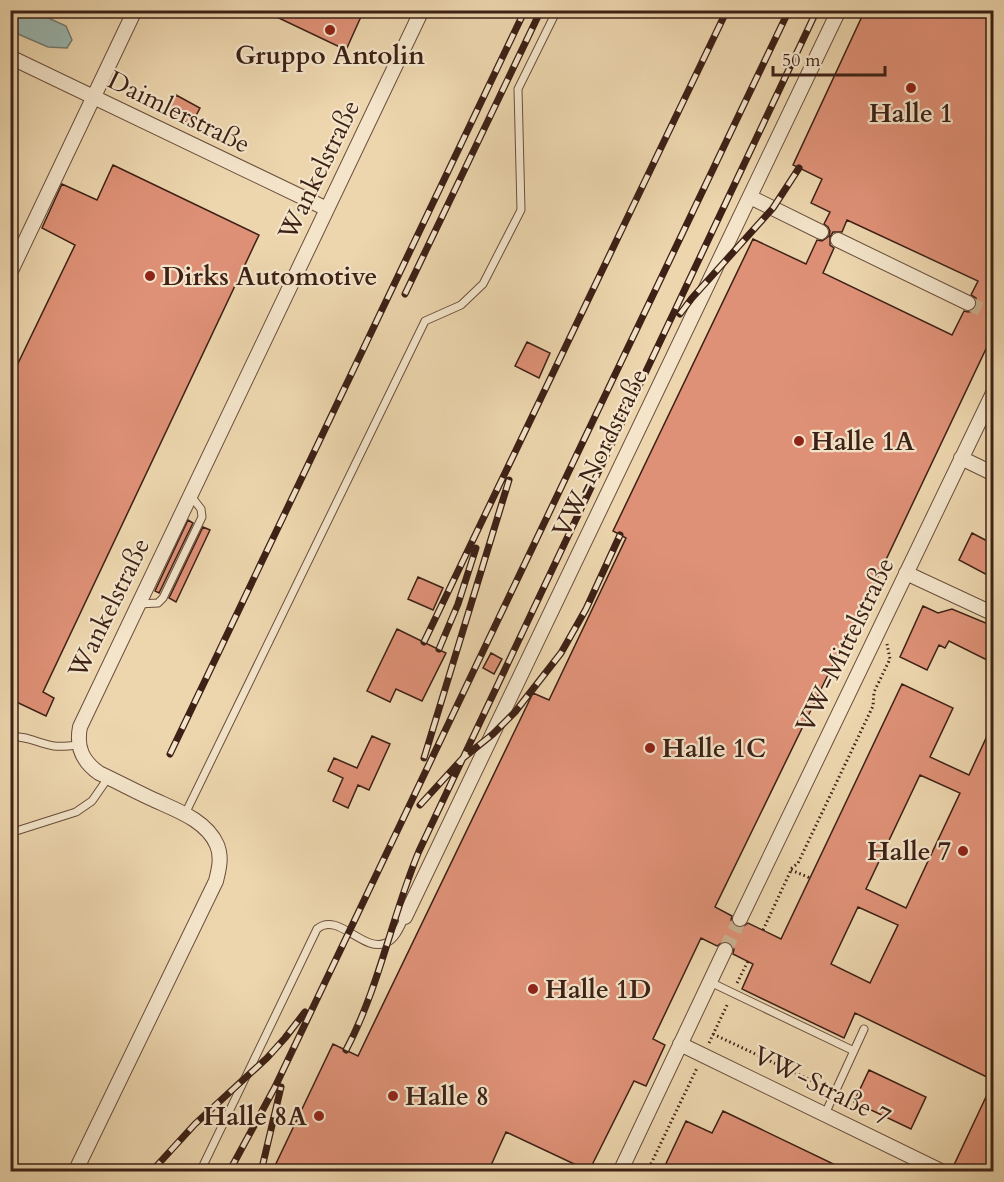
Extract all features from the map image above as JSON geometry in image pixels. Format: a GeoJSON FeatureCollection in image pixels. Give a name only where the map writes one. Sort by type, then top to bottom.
{"type":"FeatureCollection","features":[{"type":"Feature","properties":{"kind":"street"},"geometry":{"type":"LineString","coordinates":[[10,273],[135,10]]}},
{"type":"Feature","properties":{"kind":"street","name":"Wankelstraße"},"geometry":{"type":"LineString","coordinates":[[78,745],[83,718],[422,10]]}},
{"type":"Feature","properties":{"kind":"street","name":"VW-Nordstraße"},"geometry":{"type":"LineString","coordinates":[[405,917],[839,10]]}},
{"type":"Feature","properties":{"kind":"street","name":"Daimlerstraße"},"geometry":{"type":"LineString","coordinates":[[10,57],[327,209]]}},
{"type":"Feature","properties":{"kind":"street"},"geometry":{"type":"LineString","coordinates":[[750,197],[821,231]]}},
{"type":"Feature","properties":{"kind":"street"},"geometry":{"type":"LineString","coordinates":[[838,240],[968,303]]}},
{"type":"Feature","properties":{"kind":"street","name":"VW-Mittelstraße"},"geometry":{"type":"LineString","coordinates":[[740,920],[993,391]]}},
{"type":"Feature","properties":{"kind":"street"},"geometry":{"type":"LineString","coordinates":[[961,458],[993,474]]}},
{"type":"Feature","properties":{"kind":"street"},"geometry":{"type":"LineString","coordinates":[[906,573],[993,614]]}},
{"type":"Feature","properties":{"kind":"street"},"geometry":{"type":"LineString","coordinates":[[75,1172],[216,881],[220,867],[220,855],[216,844],[202,826],[185,814],[99,773],[85,761],[78,745]]}},
{"type":"Feature","properties":{"kind":"street"},"geometry":{"type":"LineString","coordinates":[[620,1172],[725,950]]}},
{"type":"Feature","properties":{"kind":"street","name":"VW-Straße 7"},"geometry":{"type":"LineString","coordinates":[[680,1044],[943,1172]]}},
{"type":"Feature","properties":{"kind":"lane"},"geometry":{"type":"LineString","coordinates":[[185,814],[424,321],[461,305],[483,284],[521,210],[518,89],[557,10]]}},
{"type":"Feature","properties":{"kind":"lane"},"geometry":{"type":"LineString","coordinates":[[138,604],[158,603],[163,598],[202,517],[201,509],[190,495]]}},
{"type":"Feature","properties":{"kind":"lane"},"geometry":{"type":"LineString","coordinates":[[10,737],[26,737],[53,746],[78,745]]}},
{"type":"Feature","properties":{"kind":"lane"},"geometry":{"type":"LineString","coordinates":[[10,833],[76,812],[92,801],[108,778]]}},
{"type":"Feature","properties":{"kind":"lane"},"geometry":{"type":"LineString","coordinates":[[200,1172],[317,929],[324,924],[333,924],[370,943],[380,944],[391,940],[405,917]]}},
{"type":"Feature","properties":{"kind":"lane"},"geometry":{"type":"LineString","coordinates":[[710,982],[854,1051]]}},
{"type":"Feature","properties":{"kind":"lane"},"geometry":{"type":"LineString","coordinates":[[825,1114],[864,1029]]}},
{"type":"Feature","properties":{"kind":"path"},"geometry":{"type":"LineString","coordinates":[[762,930],[791,870],[798,862],[873,706],[874,692],[890,659],[887,639]]}},
{"type":"Feature","properties":{"kind":"path"},"geometry":{"type":"LineString","coordinates":[[791,870],[810,878]]}},
{"type":"Feature","properties":{"kind":"path"},"geometry":{"type":"LineString","coordinates":[[713,1034],[835,1092]]}},
{"type":"Feature","properties":{"kind":"water"},"geometry":{"type":"Polygon","coordinates":[[[11,10],[33,11],[66,26],[72,40],[67,48],[48,47],[11,31],[11,10]]]}},
{"type":"Feature","properties":{"kind":"building","name":"Gruppo Antolin"},"geometry":{"type":"Polygon","coordinates":[[[262,10],[364,10],[346,50],[262,10]]]}},
{"type":"Feature","properties":{"kind":"building"},"geometry":{"type":"Polygon","coordinates":[[[865,10],[993,10],[993,334],[846,644],[844,642],[715,907],[732,916],[731,920],[736,927],[741,928],[748,923],[781,939],[902,684],[953,708],[930,757],[969,775],[993,723],[993,1080],[855,1013],[844,1038],[742,989],[753,964],[733,954],[734,949],[729,942],[724,941],[717,946],[701,938],[653,1039],[665,1045],[646,1086],[634,1081],[589,1171],[506,1132],[488,1172],[272,1172],[333,1044],[358,1056],[533,693],[549,700],[626,538],[613,531],[753,239],[806,264],[817,240],[822,241],[829,236],[830,231],[824,224],[830,212],[811,203],[822,179],[793,165],[865,10]],[[847,220],[842,232],[833,232],[830,237],[830,245],[834,248],[823,273],[952,335],[964,311],[973,311],[976,306],[976,298],[971,295],[978,281],[847,220]],[[920,775],[866,889],[906,908],[960,793],[920,775]],[[858,907],[831,964],[870,983],[898,925],[858,907]]]}},
{"type":"Feature","properties":{"kind":"building"},"geometry":{"type":"Polygon","coordinates":[[[176,95],[200,108],[191,125],[167,112],[176,95]]]}},
{"type":"Feature","properties":{"kind":"building"},"geometry":{"type":"Polygon","coordinates":[[[113,165],[259,235],[43,692],[54,698],[46,716],[10,699],[10,380],[75,245],[42,228],[62,184],[97,200],[113,165]]]}},
{"type":"Feature","properties":{"kind":"building"},"geometry":{"type":"Polygon","coordinates":[[[527,342],[550,353],[539,378],[515,366],[527,342]]]}},
{"type":"Feature","properties":{"kind":"building"},"geometry":{"type":"Polygon","coordinates":[[[188,520],[193,523],[159,593],[155,591],[188,520]]]}},
{"type":"Feature","properties":{"kind":"building"},"geometry":{"type":"Polygon","coordinates":[[[203,527],[210,530],[176,602],[169,598],[203,527]]]}},
{"type":"Feature","properties":{"kind":"building"},"geometry":{"type":"Polygon","coordinates":[[[972,533],[993,544],[993,578],[959,560],[972,533]]]}},
{"type":"Feature","properties":{"kind":"building"},"geometry":{"type":"Polygon","coordinates":[[[418,577],[443,588],[433,610],[408,599],[418,577]]]}},
{"type":"Feature","properties":{"kind":"building"},"geometry":{"type":"Polygon","coordinates":[[[923,606],[938,613],[952,609],[993,626],[993,655],[990,655],[987,660],[949,641],[945,648],[939,645],[927,670],[900,657],[923,606]]]}},
{"type":"Feature","properties":{"kind":"building"},"geometry":{"type":"Polygon","coordinates":[[[397,629],[446,653],[422,701],[396,689],[390,702],[367,691],[397,629]]]}},
{"type":"Feature","properties":{"kind":"building"},"geometry":{"type":"Polygon","coordinates":[[[491,653],[502,659],[494,674],[483,668],[491,653]]]}},
{"type":"Feature","properties":{"kind":"building"},"geometry":{"type":"Polygon","coordinates":[[[372,736],[390,744],[369,790],[358,785],[348,808],[333,801],[343,778],[328,771],[334,758],[357,768],[372,736]]]}},
{"type":"Feature","properties":{"kind":"building"},"geometry":{"type":"Polygon","coordinates":[[[869,1070],[926,1097],[911,1129],[854,1102],[869,1070]]]}},
{"type":"Feature","properties":{"kind":"building"},"geometry":{"type":"Polygon","coordinates":[[[993,1082],[993,1172],[968,1172],[954,1165],[993,1082]]]}},
{"type":"Feature","properties":{"kind":"building"},"geometry":{"type":"Polygon","coordinates":[[[723,1111],[850,1172],[662,1172],[686,1121],[712,1133],[723,1111]]]}},
{"type":"Feature","properties":{"kind":"tunnel"},"geometry":{"type":"LineString","coordinates":[[968,303],[994,315]]}},
{"type":"Feature","properties":{"kind":"tunnel"},"geometry":{"type":"LineString","coordinates":[[725,950],[740,919]]}},
{"type":"Feature","properties":{"kind":"railway"},"geometry":{"type":"LineString","coordinates":[[170,754],[525,10]]}},
{"type":"Feature","properties":{"kind":"railway"},"geometry":{"type":"LineString","coordinates":[[405,294],[541,10]]}},
{"type":"Feature","properties":{"kind":"railway"},"geometry":{"type":"LineString","coordinates":[[424,642],[727,10]]}},
{"type":"Feature","properties":{"kind":"railway"},"geometry":{"type":"LineString","coordinates":[[229,1172],[275,1087],[789,10]]}},
{"type":"Feature","properties":{"kind":"railway"},"geometry":{"type":"LineString","coordinates":[[346,1050],[368,1002],[419,851],[817,10]]}},
{"type":"Feature","properties":{"kind":"railway"},"geometry":{"type":"LineString","coordinates":[[680,314],[773,208],[799,168]]}},
{"type":"Feature","properties":{"kind":"railway"},"geometry":{"type":"LineString","coordinates":[[424,758],[509,480]]}},
{"type":"Feature","properties":{"kind":"railway"},"geometry":{"type":"LineString","coordinates":[[420,805],[462,759],[493,734],[515,712],[561,653],[586,609],[620,535]]}},
{"type":"Feature","properties":{"kind":"railway"},"geometry":{"type":"LineString","coordinates":[[439,649],[458,604],[476,548]]}},
{"type":"Feature","properties":{"kind":"railway"},"geometry":{"type":"LineString","coordinates":[[151,1172],[195,1124],[267,1058],[305,1012]]}},
{"type":"Feature","properties":{"kind":"railway"},"geometry":{"type":"LineString","coordinates":[[261,1172],[281,1087]]}},
{"type":"Feature","properties":{"kind":"place","name":"Gruppo Antolin"},"geometry":{"type":"Point","coordinates":[330,30]}},
{"type":"Feature","properties":{"kind":"place","name":"Halle 1"},"geometry":{"type":"Point","coordinates":[911,88]}},
{"type":"Feature","properties":{"kind":"place","name":"Dirks Automotive"},"geometry":{"type":"Point","coordinates":[150,276]}},
{"type":"Feature","properties":{"kind":"place","name":"Halle 1A"},"geometry":{"type":"Point","coordinates":[799,441]}},
{"type":"Feature","properties":{"kind":"place","name":"Halle 1C"},"geometry":{"type":"Point","coordinates":[650,748]}},
{"type":"Feature","properties":{"kind":"place","name":"Halle 7"},"geometry":{"type":"Point","coordinates":[963,851]}},
{"type":"Feature","properties":{"kind":"place","name":"Halle 1D"},"geometry":{"type":"Point","coordinates":[533,989]}},
{"type":"Feature","properties":{"kind":"place","name":"Halle 8"},"geometry":{"type":"Point","coordinates":[393,1096]}},
{"type":"Feature","properties":{"kind":"place","name":"Halle 8A"},"geometry":{"type":"Point","coordinates":[319,1116]}}]}
